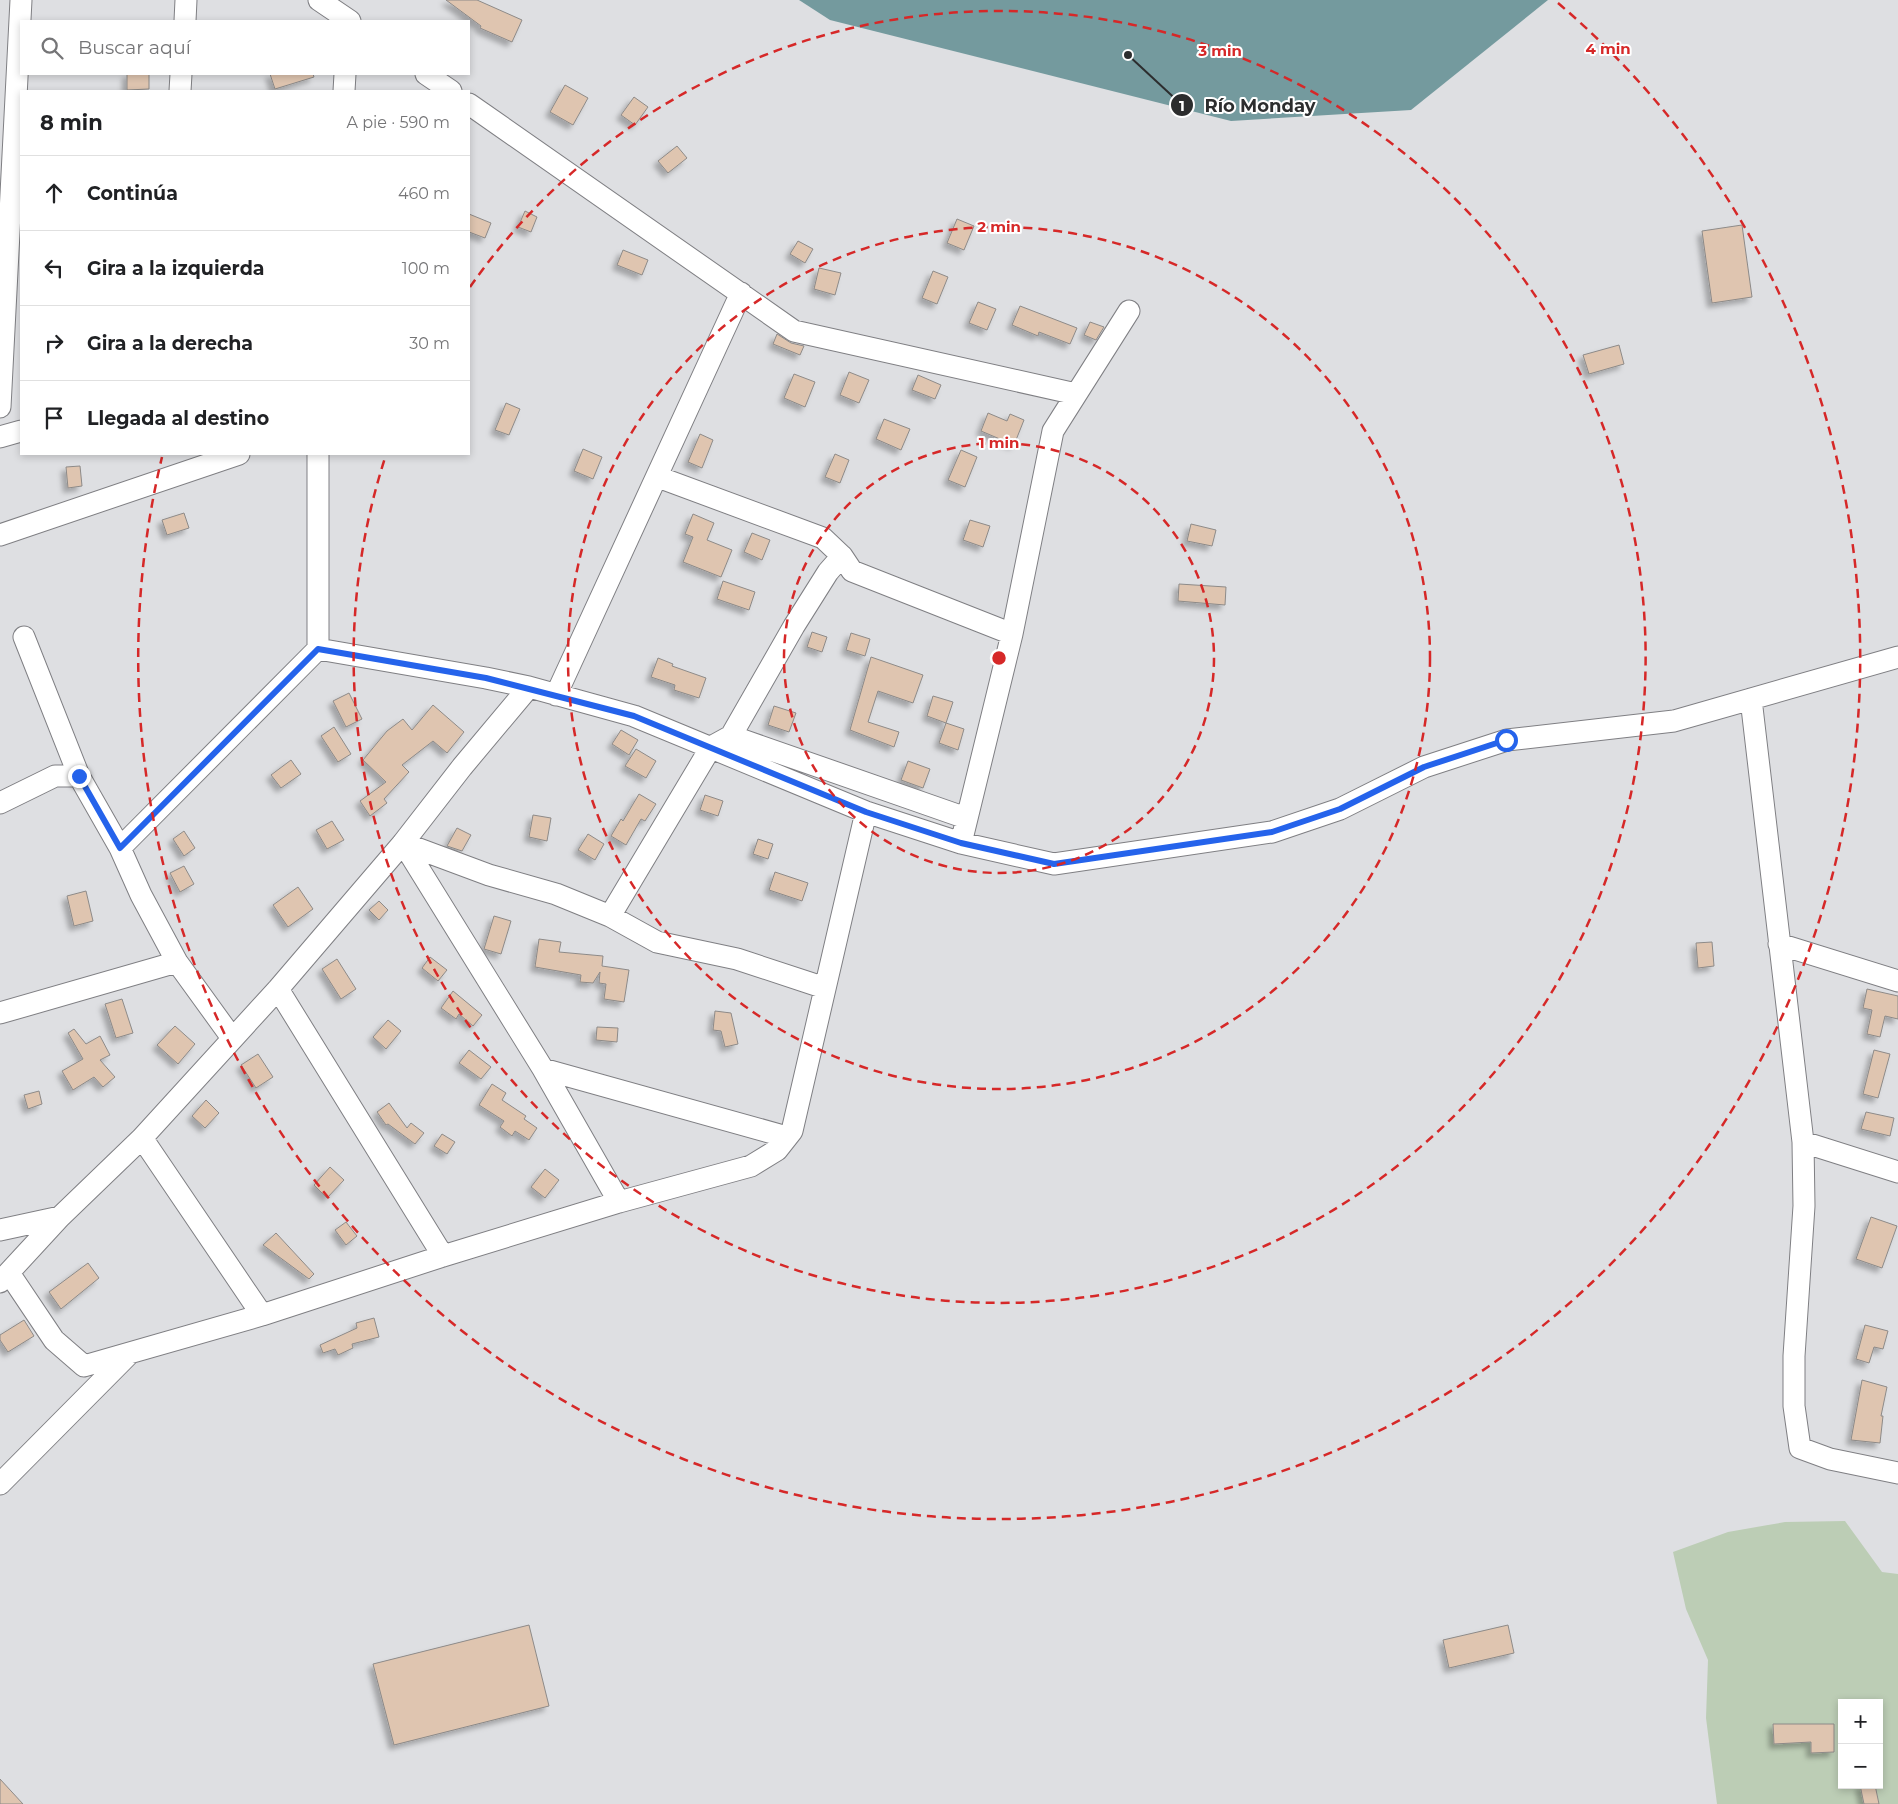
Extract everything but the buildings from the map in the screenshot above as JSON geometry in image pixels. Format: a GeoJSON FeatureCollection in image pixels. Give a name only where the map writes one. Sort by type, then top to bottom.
{"type":"FeatureCollection","features":[{"type":"Feature","properties":{"kind":"street"},"geometry":{"type":"LineString","coordinates":[[0,406],[21,0]]}},
{"type":"Feature","properties":{"kind":"street"},"geometry":{"type":"LineString","coordinates":[[185,20],[186,0]]}},
{"type":"Feature","properties":{"kind":"street"},"geometry":{"type":"LineString","coordinates":[[319,0],[348,20]]}},
{"type":"Feature","properties":{"kind":"street"},"geometry":{"type":"LineString","coordinates":[[180,90],[181,75]]}},
{"type":"Feature","properties":{"kind":"street"},"geometry":{"type":"LineString","coordinates":[[344,90],[345,75]]}},
{"type":"Feature","properties":{"kind":"street"},"geometry":{"type":"LineString","coordinates":[[427,75],[450,90]]}},
{"type":"Feature","properties":{"kind":"street"},"geometry":{"type":"LineString","coordinates":[[470,105],[794,331],[1076,394]]}},
{"type":"Feature","properties":{"kind":"street"},"geometry":{"type":"LineString","coordinates":[[556,695],[658,477],[741,293]]}},
{"type":"Feature","properties":{"kind":"street"},"geometry":{"type":"LineString","coordinates":[[961,843],[1012,634],[1053,431],[1129,311]]}},
{"type":"Feature","properties":{"kind":"street"},"geometry":{"type":"LineString","coordinates":[[0,437],[20,431]]}},
{"type":"Feature","properties":{"kind":"street"},"geometry":{"type":"LineString","coordinates":[[0,534],[236,455]]}},
{"type":"Feature","properties":{"kind":"street"},"geometry":{"type":"LineString","coordinates":[[120,848],[318,649],[318,455]]}},
{"type":"Feature","properties":{"kind":"street"},"geometry":{"type":"LineString","coordinates":[[658,477],[823,538],[842,556],[852,571],[1012,634]]}},
{"type":"Feature","properties":{"kind":"street"},"geometry":{"type":"LineString","coordinates":[[610,916],[711,747],[731,736],[794,626],[828,572],[842,556]]}},
{"type":"Feature","properties":{"kind":"street"},"geometry":{"type":"LineString","coordinates":[[24,637],[79,776],[120,848],[141,895],[177,962],[232,1038]]}},
{"type":"Feature","properties":{"kind":"street"},"geometry":{"type":"LineString","coordinates":[[318,649],[486,678],[634,716],[866,812],[961,843],[1054,864],[1272,832],[1340,809],[1424,767],[1506,740],[1674,721],[1898,657]]}},
{"type":"Feature","properties":{"kind":"street"},"geometry":{"type":"LineString","coordinates":[[529,688],[462,767],[403,843],[278,989],[142,1138],[60,1217],[5,1278],[54,1340],[84,1366],[262,1315],[443,1256],[619,1202],[751,1166],[777,1150],[792,1131],[866,812]]}},
{"type":"Feature","properties":{"kind":"street"},"geometry":{"type":"LineString","coordinates":[[1751,699],[1803,1142],[1804,1206],[1794,1356],[1794,1406],[1800,1448],[1830,1459],[1898,1473]]}},
{"type":"Feature","properties":{"kind":"street"},"geometry":{"type":"LineString","coordinates":[[731,736],[966,818]]}},
{"type":"Feature","properties":{"kind":"street"},"geometry":{"type":"LineString","coordinates":[[0,803],[55,776],[79,776]]}},
{"type":"Feature","properties":{"kind":"street"},"geometry":{"type":"LineString","coordinates":[[403,843],[489,875],[556,894],[610,916],[657,942],[737,959],[825,988]]}},
{"type":"Feature","properties":{"kind":"street"},"geometry":{"type":"LineString","coordinates":[[403,843],[542,1068],[619,1202]]}},
{"type":"Feature","properties":{"kind":"street"},"geometry":{"type":"LineString","coordinates":[[1779,944],[1898,981]]}},
{"type":"Feature","properties":{"kind":"street"},"geometry":{"type":"LineString","coordinates":[[0,1013],[177,962]]}},
{"type":"Feature","properties":{"kind":"street"},"geometry":{"type":"LineString","coordinates":[[278,989],[443,1256]]}},
{"type":"Feature","properties":{"kind":"street"},"geometry":{"type":"LineString","coordinates":[[542,1068],[787,1137]]}},
{"type":"Feature","properties":{"kind":"street"},"geometry":{"type":"LineString","coordinates":[[142,1138],[262,1315]]}},
{"type":"Feature","properties":{"kind":"street"},"geometry":{"type":"LineString","coordinates":[[1803,1142],[1898,1172]]}},
{"type":"Feature","properties":{"kind":"street"},"geometry":{"type":"LineString","coordinates":[[0,1230],[60,1217]]}},
{"type":"Feature","properties":{"kind":"street"},"geometry":{"type":"LineString","coordinates":[[0,1484],[131,1352]]}},
{"type":"Feature","properties":{"kind":"green space"},"geometry":{"type":"Polygon","coordinates":[[[1845,1521],[1882,1572],[1898,1574],[1898,1804],[1717,1804],[1706,1718],[1708,1660],[1686,1609],[1673,1552],[1728,1532],[1785,1522],[1845,1521]]]}},
{"type":"Feature","properties":{"kind":"water"},"geometry":{"type":"Polygon","coordinates":[[[799,0],[1548,0],[1411,110],[1231,121],[830,20],[799,0]]]}},
{"type":"Feature","properties":{"kind":"place","name":"Río Monday"},"geometry":{"type":"Point","coordinates":[1128,55]}},
{"type":"Feature","properties":{"kind":"route"},"geometry":{"type":"LineString","coordinates":[[79,776],[120,848],[318,649],[486,678],[634,716],[866,812],[961,843],[1054,864],[1272,832],[1340,809],[1424,767],[1506,740]]}}]}
